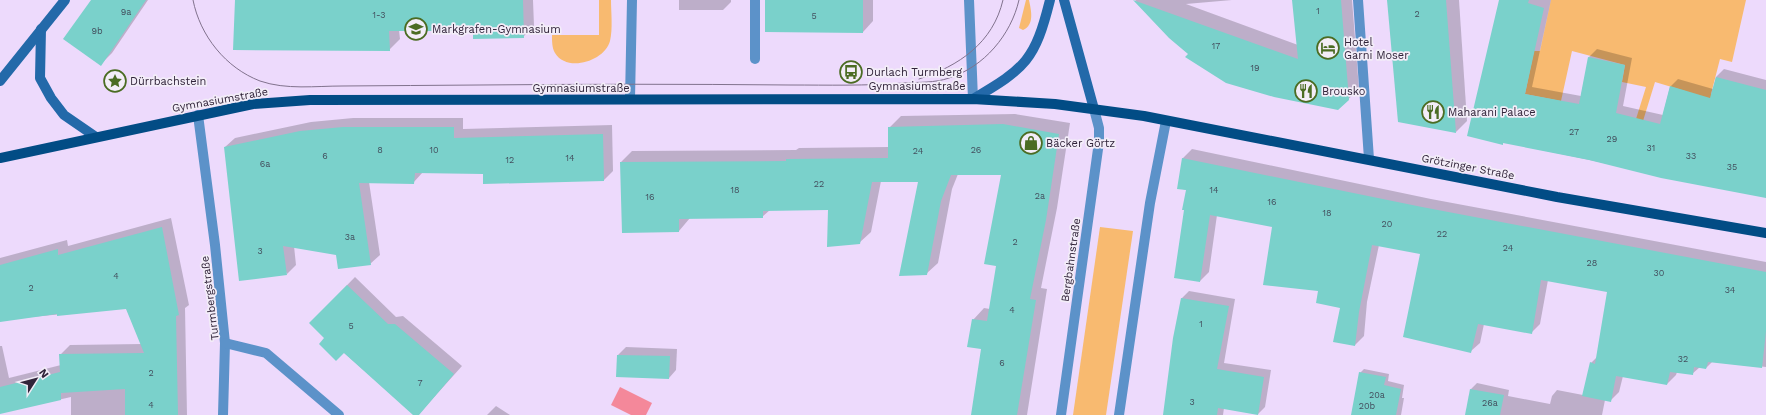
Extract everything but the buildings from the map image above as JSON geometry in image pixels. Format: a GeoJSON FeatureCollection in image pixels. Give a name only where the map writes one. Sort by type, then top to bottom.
{"type":"FeatureCollection","features":[{"type":"Feature","properties":{"kind":"main road"},"geometry":{"type":"LineString","coordinates":[[0,81],[64,0]]}},
{"type":"Feature","properties":{"kind":"main road"},"geometry":{"type":"LineString","coordinates":[[973,99],[1001,83],[1026,62],[1040,38],[1050,0]]}},
{"type":"Feature","properties":{"kind":"main road"},"geometry":{"type":"LineString","coordinates":[[1064,0],[1094,109]]}},
{"type":"Feature","properties":{"kind":"main road"},"geometry":{"type":"LineString","coordinates":[[41,29],[40,78],[51,98],[64,114],[96,136]]}},
{"type":"Feature","properties":{"kind":"main road","name":"Gymnasiumstraße"},"geometry":{"type":"LineString","coordinates":[[0,158],[96,136],[253,104],[310,100],[973,99],[1054,104],[1144,116],[1166,121]]}},
{"type":"Feature","properties":{"kind":"main road","name":"Grötzinger Straße"},"geometry":{"type":"LineString","coordinates":[[1166,121],[1557,196],[1766,233]]}},
{"type":"Feature","properties":{"kind":"street"},"geometry":{"type":"LineString","coordinates":[[630,99],[632,0]]}},
{"type":"Feature","properties":{"kind":"street"},"geometry":{"type":"LineString","coordinates":[[754,0],[755,60]]}},
{"type":"Feature","properties":{"kind":"street"},"geometry":{"type":"LineString","coordinates":[[968,0],[973,99]]}},
{"type":"Feature","properties":{"kind":"street"},"geometry":{"type":"LineString","coordinates":[[1358,0],[1369,159]]}},
{"type":"Feature","properties":{"kind":"street","name":"Bergbahnstraße"},"geometry":{"type":"LineString","coordinates":[[1061,415],[1100,142],[1099,128],[1094,109]]}},
{"type":"Feature","properties":{"kind":"street","name":"Turmbergstraße"},"geometry":{"type":"LineString","coordinates":[[198,115],[215,245],[225,343],[266,353],[339,415]]}},
{"type":"Feature","properties":{"kind":"street"},"geometry":{"type":"LineString","coordinates":[[1118,415],[1150,203],[1166,121]]}},
{"type":"Feature","properties":{"kind":"street"},"geometry":{"type":"LineString","coordinates":[[224,415],[225,343]]}},
{"type":"Feature","properties":{"kind":"shaded area"},"geometry":{"type":"Polygon","coordinates":[[[599,0],[611,0],[612,20],[610,41],[607,48],[594,59],[585,62],[568,62],[561,59],[554,51],[552,35],[599,35],[599,0]]]}},
{"type":"Feature","properties":{"kind":"shaded area"},"geometry":{"type":"Polygon","coordinates":[[[1026,0],[1029,0],[1031,8],[1031,21],[1027,28],[1023,30],[1019,28],[1026,0]]]}},
{"type":"Feature","properties":{"kind":"shaded area"},"geometry":{"type":"Polygon","coordinates":[[[1551,0],[1746,0],[1732,62],[1720,59],[1711,94],[1724,109],[1685,91],[1655,82],[1643,121],[1636,119],[1646,87],[1622,82],[1625,65],[1572,51],[1561,101],[1525,94],[1534,51],[1540,51],[1551,0]]]}},
{"type":"Feature","properties":{"kind":"shaded area"},"geometry":{"type":"Polygon","coordinates":[[[1100,227],[1133,231],[1106,415],[1073,415],[1100,227]]]}},
{"type":"Feature","properties":{"kind":"shaded area"},"geometry":{"type":"Polygon","coordinates":[[[620,387],[652,403],[646,415],[631,415],[611,405],[620,387]]]}},
{"type":"Feature","properties":{"kind":"tram line"},"geometry":{"type":"LineString","coordinates":[[193,0],[196,13],[208,38],[216,49],[236,68],[260,81],[291,87],[596,84],[876,85],[933,82],[944,80],[962,73],[984,58],[1003,37],[1010,25],[1019,0]]}},
{"type":"Feature","properties":{"kind":"tram line"},"geometry":{"type":"LineString","coordinates":[[919,79],[948,67],[961,60],[972,51],[991,29],[1003,0]]}},
{"type":"Feature","properties":{"kind":"place","name":"Markgrafen-Gymnasium"},"geometry":{"type":"Point","coordinates":[416,29]}},
{"type":"Feature","properties":{"kind":"place","name":"Hotel Garni Moser"},"geometry":{"type":"Point","coordinates":[1328,48]}},
{"type":"Feature","properties":{"kind":"place","name":"Durlach Turmberg"},"geometry":{"type":"Point","coordinates":[851,72]}},
{"type":"Feature","properties":{"kind":"place","name":"Dürrbachstein"},"geometry":{"type":"Point","coordinates":[115,81]}},
{"type":"Feature","properties":{"kind":"place","name":"Brousko"},"geometry":{"type":"Point","coordinates":[1306,91]}},
{"type":"Feature","properties":{"kind":"place","name":"Maharani Palace"},"geometry":{"type":"Point","coordinates":[1433,112]}},
{"type":"Feature","properties":{"kind":"place","name":"Bäcker Görtz"},"geometry":{"type":"Point","coordinates":[1031,143]}}]}
